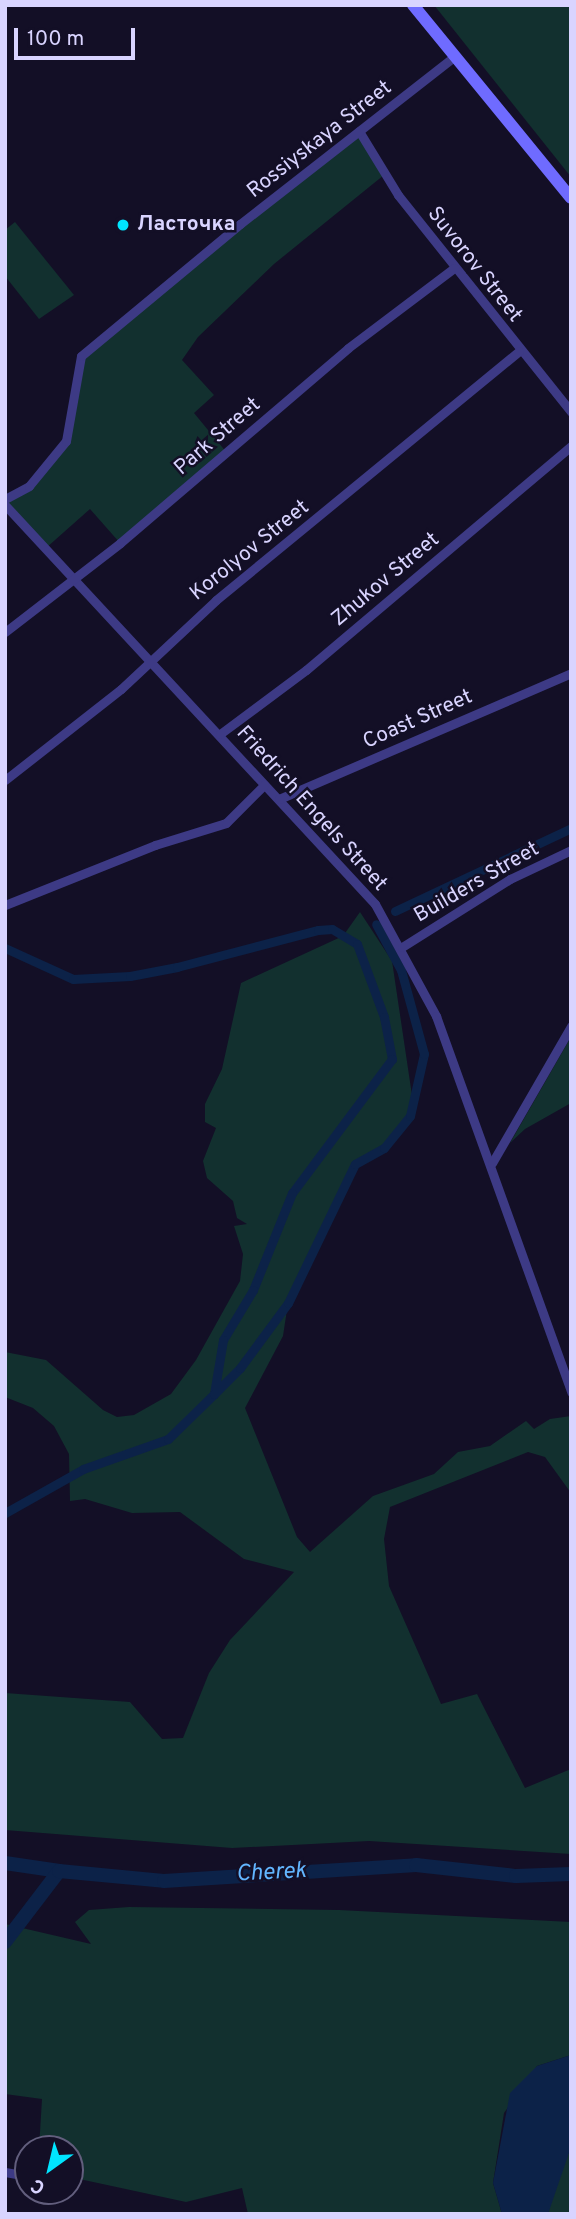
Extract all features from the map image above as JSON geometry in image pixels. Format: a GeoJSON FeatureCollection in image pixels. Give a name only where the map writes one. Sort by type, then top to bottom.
{"type":"FeatureCollection","features":[{"type":"Feature","properties":{"kind":"street"},"geometry":{"type":"LineString","coordinates":[[413,5],[571,198]]}},
{"type":"Feature","properties":{"kind":"street","name":"Rossiyskaya Street"},"geometry":{"type":"LineString","coordinates":[[5,499],[29,486],[66,441],[81,356],[454,57]]}},
{"type":"Feature","properties":{"kind":"street","name":"Suvorov Street"},"geometry":{"type":"LineString","coordinates":[[359,131],[398,195],[519,351],[571,412]]}},
{"type":"Feature","properties":{"kind":"street","name":"Park Street"},"geometry":{"type":"LineString","coordinates":[[5,632],[74,578],[348,348],[454,268]]}},
{"type":"Feature","properties":{"kind":"street","name":"Korolyov Street"},"geometry":{"type":"LineString","coordinates":[[5,780],[150,660],[216,600],[519,351]]}},
{"type":"Feature","properties":{"kind":"street","name":"Zhukov Street"},"geometry":{"type":"LineString","coordinates":[[220,734],[323,656],[571,446]]}},
{"type":"Feature","properties":{"kind":"street","name":"Friedrich Engels Street"},"geometry":{"type":"LineString","coordinates":[[5,505],[361,888],[402,947],[436,1016],[492,1163],[571,1392]]}},
{"type":"Feature","properties":{"kind":"street","name":"Coast Street"},"geometry":{"type":"LineString","coordinates":[[279,799],[571,673]]}},
{"type":"Feature","properties":{"kind":"street"},"geometry":{"type":"LineString","coordinates":[[5,905],[155,845],[226,823],[264,785]]}},
{"type":"Feature","properties":{"kind":"street","name":"Builders Street"},"geometry":{"type":"LineString","coordinates":[[402,947],[510,879],[571,850]]}},
{"type":"Feature","properties":{"kind":"street"},"geometry":{"type":"LineString","coordinates":[[492,1163],[571,1026]]}},
{"type":"Feature","properties":{"kind":"green space"},"geometry":{"type":"Polygon","coordinates":[[[434,5],[571,5],[571,177],[434,5]]]}},
{"type":"Feature","properties":{"kind":"green space"},"geometry":{"type":"Polygon","coordinates":[[[359,131],[384,175],[274,264],[198,337],[182,360],[214,395],[194,413],[227,453],[120,543],[90,509],[46,548],[5,499],[29,486],[66,441],[81,356],[359,131]]]}},
{"type":"Feature","properties":{"kind":"green space"},"geometry":{"type":"Polygon","coordinates":[[[15,222],[74,295],[39,319],[5,276],[5,230],[15,222]]]}},
{"type":"Feature","properties":{"kind":"green space"},"geometry":{"type":"Polygon","coordinates":[[[360,912],[392,961],[413,1102],[410,1116],[384,1148],[355,1164],[288,1303],[283,1336],[245,1408],[297,1537],[310,1552],[373,1496],[434,1474],[458,1452],[490,1446],[526,1421],[534,1429],[550,1419],[571,1416],[571,1493],[545,1457],[528,1452],[390,1507],[384,1539],[389,1586],[441,1704],[477,1694],[525,1788],[571,1769],[571,1854],[369,1841],[232,1848],[5,1830],[5,1693],[130,1702],[162,1739],[183,1738],[209,1673],[230,1640],[294,1572],[244,1559],[180,1512],[132,1513],[85,1499],[70,1501],[69,1454],[54,1426],[33,1408],[5,1397],[5,1352],[46,1360],[103,1410],[117,1417],[134,1415],[171,1394],[196,1360],[240,1281],[243,1254],[234,1226],[247,1224],[237,1218],[233,1201],[207,1178],[203,1161],[216,1128],[205,1122],[205,1104],[222,1069],[241,983],[343,936],[360,912]]]}},
{"type":"Feature","properties":{"kind":"green space"},"geometry":{"type":"Polygon","coordinates":[[[571,1037],[571,1103],[525,1129],[510,1143],[571,1037]]]}},
{"type":"Feature","properties":{"kind":"green space"},"geometry":{"type":"Polygon","coordinates":[[[129,1907],[339,1910],[571,1922],[571,2055],[537,2066],[504,2113],[493,2183],[502,2214],[248,2214],[242,2188],[186,2202],[84,2180],[84,2135],[40,2135],[42,2099],[5,2094],[5,1924],[91,1944],[75,1922],[89,1910],[129,1907]]]}},
{"type":"Feature","properties":{"kind":"green space"},"geometry":{"type":"Polygon","coordinates":[[[571,2147],[571,2214],[548,2214],[555,2184],[571,2147]]]}},
{"type":"Feature","properties":{"kind":"water"},"geometry":{"type":"Polygon","coordinates":[[[571,2055],[571,2147],[548,2214],[502,2214],[493,2183],[510,2093],[537,2066],[571,2055]]]}},
{"type":"Feature","properties":{"kind":"waterway"},"geometry":{"type":"LineString","coordinates":[[395,911],[571,828]]}},
{"type":"Feature","properties":{"kind":"waterway"},"geometry":{"type":"LineString","coordinates":[[5,1513],[83,1469],[168,1439],[214,1394],[240,1368],[288,1303],[355,1164],[384,1148],[410,1116],[424,1054],[401,970],[376,924]]}},
{"type":"Feature","properties":{"kind":"waterway"},"geometry":{"type":"LineString","coordinates":[[5,948],[73,979],[130,976],[177,967],[318,930],[332,929],[357,944],[384,1017],[392,1059],[292,1193],[253,1290],[223,1340],[214,1394]]}},
{"type":"Feature","properties":{"kind":"waterway"},"geometry":{"type":"LineString","coordinates":[[5,1863],[59,1871]]}},
{"type":"Feature","properties":{"kind":"waterway","name":"Cherek"},"geometry":{"type":"LineString","coordinates":[[5,1942],[59,1871],[164,1881],[416,1865],[516,1876],[571,1874]]}},
{"type":"Feature","properties":{"kind":"place","name":"Ласточка"},"geometry":{"type":"Point","coordinates":[123,225]}}]}
